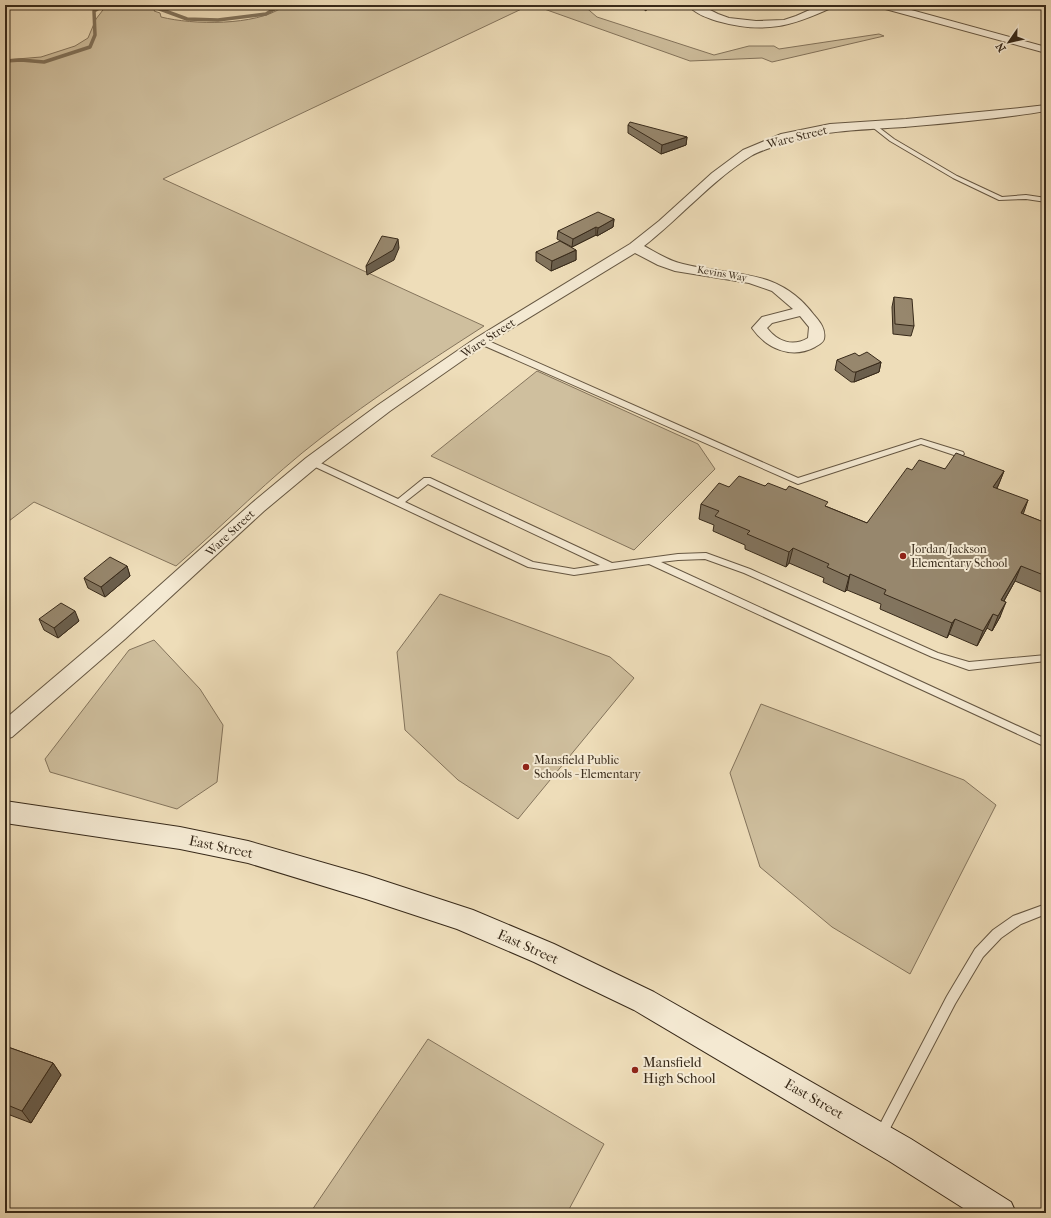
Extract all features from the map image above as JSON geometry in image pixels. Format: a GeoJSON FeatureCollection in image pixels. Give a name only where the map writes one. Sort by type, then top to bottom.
{"type":"FeatureCollection","features":[{"type":"Feature","properties":{"kind":"main road","name":"East Street"},"geometry":{"type":"LineString","coordinates":[[5,812],[180,838],[248,852],[366,886],[463,919],[544,952],[644,1001],[880,1138],[1000,1213]]}},
{"type":"Feature","properties":{"kind":"street"},"geometry":{"type":"LineString","coordinates":[[693,5],[708,14],[734,22],[771,23],[793,20],[829,5]]}},
{"type":"Feature","properties":{"kind":"street"},"geometry":{"type":"LineString","coordinates":[[882,5],[1046,50]]}},
{"type":"Feature","properties":{"kind":"street","name":"Ware Street"},"geometry":{"type":"LineString","coordinates":[[5,731],[118,634],[258,507],[312,462],[384,408],[482,341],[635,247],[664,224],[728,166],[747,153],[785,137],[830,128],[1020,112],[1046,108]]}},
{"type":"Feature","properties":{"kind":"street","name":"Kevins Way"},"geometry":{"type":"LineString","coordinates":[[635,247],[663,262],[680,268],[752,279],[777,288],[804,311]]}},
{"type":"Feature","properties":{"kind":"lane"},"geometry":{"type":"LineString","coordinates":[[873,125],[892,140],[955,177],[1001,199],[1026,197],[1046,200]]}},
{"type":"Feature","properties":{"kind":"lane"},"geometry":{"type":"LineString","coordinates":[[482,341],[798,481],[921,441],[960,454]]}},
{"type":"Feature","properties":{"kind":"lane"},"geometry":{"type":"LineString","coordinates":[[312,462],[531,565],[574,572],[678,557],[706,556],[747,571],[935,656],[968,666],[1046,658]]}},
{"type":"Feature","properties":{"kind":"lane"},"geometry":{"type":"LineString","coordinates":[[399,503],[427,480],[612,567]]}},
{"type":"Feature","properties":{"kind":"lane"},"geometry":{"type":"LineString","coordinates":[[650,561],[1046,743]]}},
{"type":"Feature","properties":{"kind":"lane"},"geometry":{"type":"LineString","coordinates":[[880,1138],[951,1000],[979,953],[996,934],[1017,920],[1046,909]]}},
{"type":"Feature","properties":{"kind":"shaded area"},"geometry":{"type":"Polygon","coordinates":[[[125,5],[154,8],[154,11],[160,13],[161,17],[174,20],[224,22],[257,18],[271,13],[284,5],[530,5],[163,179],[484,326],[401,380],[321,438],[302,453],[176,566],[34,502],[5,524],[5,60],[41,57],[75,46],[88,38],[96,19],[106,6],[108,8],[125,5]]]}},
{"type":"Feature","properties":{"kind":"shaded area"},"geometry":{"type":"Polygon","coordinates":[[[533,5],[583,5],[597,17],[714,55],[749,46],[774,46],[779,49],[879,34],[884,36],[772,62],[762,58],[690,61],[533,5]]]}},
{"type":"Feature","properties":{"kind":"shaded area"},"geometry":{"type":"Polygon","coordinates":[[[537,371],[698,444],[715,469],[634,550],[431,456],[537,371]]]}},
{"type":"Feature","properties":{"kind":"shaded area"},"geometry":{"type":"Polygon","coordinates":[[[440,594],[610,657],[634,678],[518,819],[458,780],[405,730],[397,652],[440,594]]]}},
{"type":"Feature","properties":{"kind":"shaded area"},"geometry":{"type":"Polygon","coordinates":[[[154,640],[200,689],[223,725],[217,782],[177,809],[50,772],[45,759],[129,650],[154,640]]]}},
{"type":"Feature","properties":{"kind":"shaded area"},"geometry":{"type":"Polygon","coordinates":[[[761,704],[964,780],[996,805],[910,974],[832,927],[760,867],[730,773],[761,704]]]}},
{"type":"Feature","properties":{"kind":"shaded area"},"geometry":{"type":"Polygon","coordinates":[[[428,1039],[604,1144],[567,1213],[310,1213],[428,1039]]]}},
{"type":"Feature","properties":{"kind":"building"},"geometry":{"type":"Polygon","coordinates":[[[630,122],[687,137],[662,145],[628,125],[630,122]]]}},
{"type":"Feature","properties":{"kind":"building"},"geometry":{"type":"Polygon","coordinates":[[[598,212],[614,219],[573,239],[558,231],[598,212]]]}},
{"type":"Feature","properties":{"kind":"building"},"geometry":{"type":"Polygon","coordinates":[[[382,236],[398,239],[393,250],[366,266],[382,236]]]}},
{"type":"Feature","properties":{"kind":"building"},"geometry":{"type":"Polygon","coordinates":[[[560,241],[576,250],[552,261],[536,252],[560,241]]]}},
{"type":"Feature","properties":{"kind":"building"},"geometry":{"type":"Polygon","coordinates":[[[894,297],[912,299],[914,326],[895,324],[894,297]]]}},
{"type":"Feature","properties":{"kind":"building"},"geometry":{"type":"Polygon","coordinates":[[[867,352],[881,362],[853,372],[837,360],[855,353],[859,356],[867,352]]]}},
{"type":"Feature","properties":{"kind":"building","name":"Jordan/Jackson Elementary School"},"geometry":{"type":"Polygon","coordinates":[[[956,453],[1004,471],[993,487],[1028,500],[1021,513],[1046,523],[1046,576],[1021,566],[1001,600],[1006,602],[998,616],[993,614],[983,631],[955,619],[952,623],[884,594],[886,590],[850,574],[849,577],[827,567],[829,564],[793,548],[789,552],[747,534],[750,531],[715,516],[719,511],[701,504],[719,483],[729,487],[739,476],[765,486],[768,483],[786,490],[789,486],[828,502],[825,506],[867,523],[907,468],[912,470],[919,460],[945,469],[956,453]]]}},
{"type":"Feature","properties":{"kind":"building"},"geometry":{"type":"Polygon","coordinates":[[[110,557],[127,566],[101,587],[84,578],[110,557]]]}},
{"type":"Feature","properties":{"kind":"building"},"geometry":{"type":"Polygon","coordinates":[[[61,603],[75,611],[54,628],[39,619],[61,603]]]}},
{"type":"Feature","properties":{"kind":"building"},"geometry":{"type":"Polygon","coordinates":[[[5,1046],[53,1063],[22,1111],[5,1104],[5,1046]]]}},
{"type":"Feature","properties":{"kind":"waterway"},"geometry":{"type":"LineString","coordinates":[[5,61],[21,60],[44,62],[90,47],[95,35],[94,11],[104,5],[111,5]]}},
{"type":"Feature","properties":{"kind":"waterway"},"geometry":{"type":"LineString","coordinates":[[149,5],[187,19],[218,20],[266,14],[276,8],[276,5]]}},
{"type":"Feature","properties":{"kind":"place","name":"Jordan/Jackson Elementary School"},"geometry":{"type":"Point","coordinates":[903,556]}},
{"type":"Feature","properties":{"kind":"place","name":"Mansfield Public Schools - Elementary"},"geometry":{"type":"Point","coordinates":[526,767]}},
{"type":"Feature","properties":{"kind":"place","name":"Mansfield High School"},"geometry":{"type":"Point","coordinates":[635,1070]}}]}
